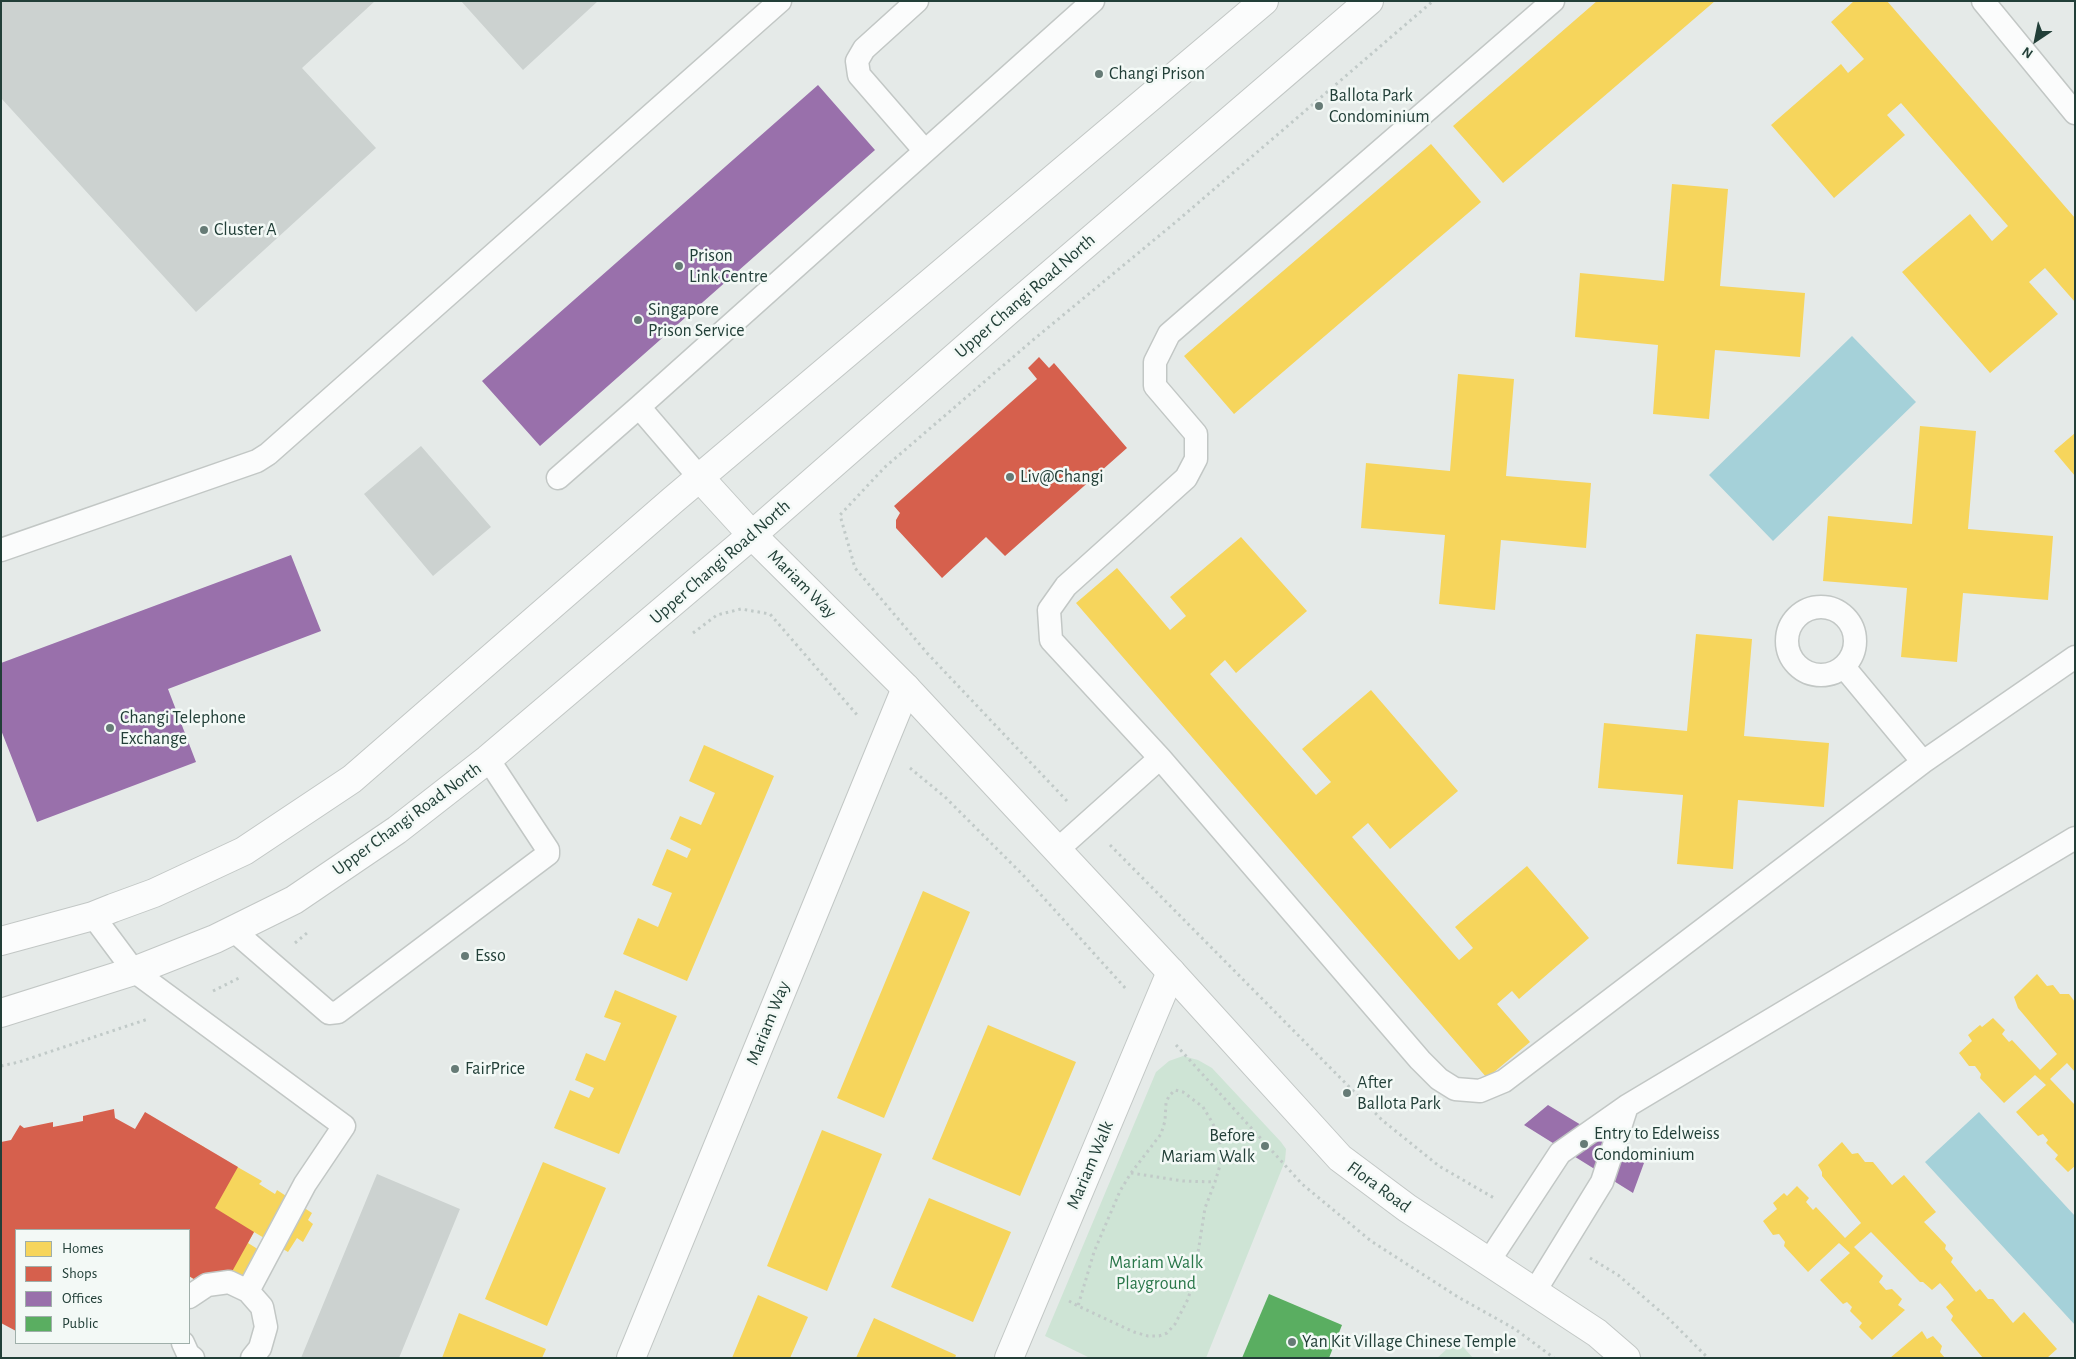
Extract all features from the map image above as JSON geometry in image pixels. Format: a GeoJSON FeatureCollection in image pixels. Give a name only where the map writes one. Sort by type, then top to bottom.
{"type":"FeatureCollection","features":[{"type":"Feature","properties":{"kind":"street"},"geometry":{"type":"LineString","coordinates":[[1,941],[93,916],[154,893],[244,851],[352,779],[700,478],[1264,1]]}},
{"type":"Feature","properties":{"kind":"street","name":"Upper Changi Road North"},"geometry":{"type":"LineString","coordinates":[[1,1013],[134,971],[233,930],[294,900],[397,830],[488,759],[752,535],[1008,310],[1369,1]]}},
{"type":"Feature","properties":{"kind":"street","name":"Mariam Way"},"geometry":{"type":"LineString","coordinates":[[700,478],[752,535],[906,688],[1056,851],[1171,972]]}},
{"type":"Feature","properties":{"kind":"street","name":"Mariam Way"},"geometry":{"type":"LineString","coordinates":[[631,1358],[906,688]]}},
{"type":"Feature","properties":{"kind":"street","name":"Flora Road"},"geometry":{"type":"LineString","coordinates":[[1171,972],[1340,1158],[1406,1208],[1597,1333],[1626,1358]]}},
{"type":"Feature","properties":{"kind":"street","name":"Mariam Walk"},"geometry":{"type":"LineString","coordinates":[[1009,1358],[1171,972]]}},
{"type":"Feature","properties":{"kind":"lane"},"geometry":{"type":"LineString","coordinates":[[1,550],[258,461],[268,454],[780,1]]}},
{"type":"Feature","properties":{"kind":"lane"},"geometry":{"type":"LineString","coordinates":[[917,1],[864,49],[857,61],[859,75],[925,151]]}},
{"type":"Feature","properties":{"kind":"lane"},"geometry":{"type":"LineString","coordinates":[[558,478],[1093,1]]}},
{"type":"Feature","properties":{"kind":"lane"},"geometry":{"type":"LineString","coordinates":[[1553,1],[1169,334],[1155,362],[1156,386],[1196,434],[1196,459],[1186,478],[1066,586],[1048,610],[1051,640],[1160,758],[1420,1060],[1439,1079],[1455,1088],[1480,1091],[1504,1081],[1924,762],[2075,657]]}},
{"type":"Feature","properties":{"kind":"lane"},"geometry":{"type":"LineString","coordinates":[[1983,1],[2075,114]]}},
{"type":"Feature","properties":{"kind":"lane"},"geometry":{"type":"LineString","coordinates":[[639,407],[700,478]]}},
{"type":"Feature","properties":{"kind":"lane"},"geometry":{"type":"LineString","coordinates":[[1844,667],[1924,762]]}},
{"type":"Feature","properties":{"kind":"lane"},"geometry":{"type":"LineString","coordinates":[[1056,851],[1160,758]]}},
{"type":"Feature","properties":{"kind":"lane"},"geometry":{"type":"LineString","coordinates":[[233,930],[329,1012],[338,1012],[548,854],[548,850],[488,759]]}},
{"type":"Feature","properties":{"kind":"lane"},"geometry":{"type":"LineString","coordinates":[[1489,1261],[1560,1153],[1628,1106],[2075,838]]}},
{"type":"Feature","properties":{"kind":"lane"},"geometry":{"type":"LineString","coordinates":[[93,916],[134,971],[344,1126],[305,1184],[248,1291]]}},
{"type":"Feature","properties":{"kind":"lane"},"geometry":{"type":"LineString","coordinates":[[1535,1291],[1602,1182],[1628,1106]]}},
{"type":"Feature","properties":{"kind":"lane"},"geometry":{"type":"LineString","coordinates":[[190,1296],[207,1285],[229,1282],[248,1291],[262,1307],[266,1327],[260,1348],[252,1358]]}},
{"type":"Feature","properties":{"kind":"lane"},"geometry":{"type":"LineString","coordinates":[[183,1344],[188,1354],[193,1358]]}},
{"type":"Feature","properties":{"kind":"path"},"geometry":{"type":"LineString","coordinates":[[1433,1],[1177,222],[1033,340],[885,467],[840,515],[855,568],[927,653],[1087,823],[1382,1120],[1439,1166],[1520,1214]]}},
{"type":"Feature","properties":{"kind":"path"},"geometry":{"type":"LineString","coordinates":[[1178,1090],[1191,1096],[1203,1107],[1218,1134],[1221,1162],[1205,1208],[1194,1278],[1188,1299],[1175,1324],[1167,1333],[1159,1336],[1148,1336],[1134,1332],[1078,1306],[1102,1233],[1120,1191],[1131,1174],[1161,1134],[1165,1121],[1166,1103],[1172,1093],[1178,1090]]}},
{"type":"Feature","properties":{"kind":"path"},"geometry":{"type":"LineString","coordinates":[[1131,1174],[1183,1182],[1215,1182]]}},
{"type":"Feature","properties":{"kind":"path"},"geometry":{"type":"LineString","coordinates":[[1564,1242],[1618,1275],[1669,1319],[1708,1358]]}},
{"type":"Feature","properties":{"kind":"path"},"geometry":{"type":"LineString","coordinates":[[1515,1329],[1554,1358]]}},
{"type":"Feature","properties":{"kind":"green space","name":"Mariam Walk Playground"},"geometry":{"type":"Polygon","coordinates":[[[1183,1056],[1198,1060],[1212,1068],[1281,1142],[1286,1149],[1285,1161],[1206,1358],[1090,1358],[1045,1336],[1156,1072],[1169,1061],[1183,1056]]]}},
{"type":"Feature","properties":{"kind":"green space"},"geometry":{"type":"Polygon","coordinates":[[[1457,1340],[1473,1358],[1437,1358],[1457,1340]]]}},
{"type":"Feature","properties":{"kind":"water"},"geometry":{"type":"Polygon","coordinates":[[[1852,336],[1916,402],[1773,541],[1709,475],[1852,336]]]}},
{"type":"Feature","properties":{"kind":"water"},"geometry":{"type":"Polygon","coordinates":[[[1979,1112],[2075,1216],[2075,1325],[1925,1162],[1979,1112]]]}},
{"type":"Feature","properties":{"kind":"building: Homes"},"geometry":{"type":"Polygon","coordinates":[[[1597,1],[1715,1],[1503,183],[1453,126],[1597,1]]]}},
{"type":"Feature","properties":{"kind":"building: Homes"},"geometry":{"type":"Polygon","coordinates":[[[1854,1],[1887,1],[2075,218],[2075,302],[2045,268],[2029,282],[2058,314],[1990,373],[1902,272],[1970,214],[1992,241],[2008,226],[1901,103],[1887,115],[1905,135],[1834,198],[1771,125],[1841,64],[1848,73],[1864,59],[1831,22],[1854,1]]]}},
{"type":"Feature","properties":{"kind":"building: Homes"},"geometry":{"type":"Polygon","coordinates":[[[1431,144],[1481,202],[1234,414],[1184,356],[1431,144]]]}},
{"type":"Feature","properties":{"kind":"building: Homes"},"geometry":{"type":"Polygon","coordinates":[[[1672,184],[1728,189],[1720,286],[1805,293],[1800,357],[1715,350],[1709,419],[1653,414],[1658,345],[1575,337],[1580,273],[1664,281],[1672,184]]]}},
{"type":"Feature","properties":{"kind":"building: Homes"},"geometry":{"type":"Polygon","coordinates":[[[1458,374],[1514,379],[1506,476],[1591,483],[1586,548],[1501,540],[1495,610],[1439,604],[1445,535],[1361,528],[1366,463],[1450,471],[1458,374]]]}},
{"type":"Feature","properties":{"kind":"building: Homes"},"geometry":{"type":"Polygon","coordinates":[[[1920,426],[1976,431],[1968,529],[2053,536],[2048,600],[1963,593],[1957,662],[1901,657],[1907,588],[1823,581],[1828,516],[1912,524],[1920,426]]]}},
{"type":"Feature","properties":{"kind":"building: Homes"},"geometry":{"type":"Polygon","coordinates":[[[2075,433],[2075,476],[2054,451],[2075,433]]]}},
{"type":"Feature","properties":{"kind":"building: Homes"},"geometry":{"type":"Polygon","coordinates":[[[1241,537],[1307,611],[1236,673],[1225,660],[1210,674],[1316,795],[1331,782],[1302,749],[1371,690],[1458,791],[1390,849],[1368,823],[1352,837],[1459,960],[1473,948],[1455,927],[1527,866],[1589,938],[1519,999],[1512,991],[1497,1004],[1530,1042],[1487,1078],[1076,603],[1117,568],[1170,630],[1186,616],[1170,597],[1241,537]]]}},
{"type":"Feature","properties":{"kind":"building: Homes"},"geometry":{"type":"Polygon","coordinates":[[[1696,634],[1752,639],[1744,736],[1829,743],[1824,807],[1738,800],[1733,869],[1677,864],[1683,795],[1598,788],[1604,723],[1687,731],[1696,634]]]}},
{"type":"Feature","properties":{"kind":"building: Homes"},"geometry":{"type":"Polygon","coordinates":[[[704,745],[774,776],[687,981],[623,954],[638,918],[658,927],[672,893],[652,885],[667,849],[687,858],[691,849],[670,839],[680,816],[701,825],[715,793],[689,781],[704,745]]]}},
{"type":"Feature","properties":{"kind":"building: Homes"},"geometry":{"type":"Polygon","coordinates":[[[923,891],[970,912],[884,1118],[837,1098],[923,891]]]}},
{"type":"Feature","properties":{"kind":"building: Homes"},"geometry":{"type":"Polygon","coordinates":[[[2037,974],[2047,986],[2053,985],[2060,994],[2069,994],[2075,1002],[2075,1072],[2067,1063],[2050,1079],[2075,1105],[2075,1166],[2068,1172],[2055,1159],[2058,1155],[2046,1143],[2048,1140],[2043,1134],[2038,1136],[2016,1112],[2046,1085],[2035,1075],[2004,1103],[1980,1078],[1981,1074],[1975,1066],[1969,1066],[1959,1053],[1972,1041],[1968,1035],[1980,1025],[1982,1027],[1993,1018],[2005,1030],[2002,1034],[2009,1042],[2012,1040],[2040,1070],[2057,1054],[2018,1008],[2014,997],[2037,974]]]}},
{"type":"Feature","properties":{"kind":"building: Homes"},"geometry":{"type":"Polygon","coordinates":[[[615,990],[677,1016],[619,1154],[554,1128],[570,1090],[589,1098],[594,1088],[575,1080],[586,1053],[605,1061],[621,1023],[604,1017],[615,990]]]}},
{"type":"Feature","properties":{"kind":"building: Homes"},"geometry":{"type":"Polygon","coordinates":[[[988,1025],[1076,1062],[1020,1196],[932,1159],[988,1025]]]}},
{"type":"Feature","properties":{"kind":"building: Homes"},"geometry":{"type":"Polygon","coordinates":[[[153,1122],[161,1127],[159,1131],[172,1138],[176,1131],[204,1147],[202,1150],[232,1168],[234,1165],[262,1181],[259,1184],[275,1194],[277,1190],[312,1213],[308,1220],[313,1224],[303,1242],[297,1238],[288,1252],[254,1232],[248,1243],[272,1258],[264,1272],[222,1289],[219,1295],[190,1277],[190,1229],[131,1229],[127,1227],[124,1229],[116,1225],[121,1217],[115,1213],[125,1197],[131,1201],[140,1187],[160,1200],[164,1194],[157,1190],[162,1181],[130,1162],[138,1148],[132,1144],[143,1126],[148,1129],[153,1122]]]}},
{"type":"Feature","properties":{"kind":"building: Homes"},"geometry":{"type":"Polygon","coordinates":[[[822,1130],[882,1154],[827,1291],[767,1266],[822,1130]]]}},
{"type":"Feature","properties":{"kind":"building: Homes"},"geometry":{"type":"Polygon","coordinates":[[[28,1138],[46,1148],[43,1154],[58,1163],[50,1175],[47,1173],[41,1183],[44,1184],[36,1198],[48,1205],[61,1181],[89,1198],[87,1201],[102,1209],[98,1214],[103,1217],[96,1229],[15,1229],[15,1323],[4,1316],[1,1320],[1,1165],[3,1162],[9,1165],[17,1153],[12,1150],[17,1140],[25,1145],[28,1138]]]}},
{"type":"Feature","properties":{"kind":"building: Homes"},"geometry":{"type":"Polygon","coordinates":[[[1842,1142],[1852,1154],[1858,1153],[1865,1162],[1873,1162],[1892,1185],[1904,1175],[1936,1212],[1924,1222],[1946,1245],[1945,1249],[1953,1258],[1951,1262],[1976,1292],[1980,1289],[1988,1299],[1993,1299],[2013,1323],[2024,1312],[2057,1349],[2047,1358],[1983,1358],[1951,1320],[1953,1316],[1946,1307],[1954,1300],[1940,1283],[1932,1290],[1923,1282],[1920,1282],[1871,1232],[1854,1247],[1883,1276],[1879,1282],[1886,1290],[1892,1289],[1902,1299],[1898,1305],[1905,1310],[1872,1340],[1859,1327],[1862,1323],[1850,1311],[1852,1307],[1847,1302],[1843,1304],[1820,1280],[1850,1253],[1839,1243],[1808,1272],[1784,1246],[1785,1242],[1779,1234],[1773,1235],[1763,1221],[1777,1209],[1773,1203],[1784,1193],[1787,1196],[1797,1186],[1809,1198],[1806,1202],[1813,1210],[1816,1207],[1845,1238],[1861,1223],[1822,1176],[1818,1165],[1842,1142]]]}},
{"type":"Feature","properties":{"kind":"building: Homes"},"geometry":{"type":"Polygon","coordinates":[[[543,1162],[606,1188],[547,1326],[485,1299],[543,1162]]]}},
{"type":"Feature","properties":{"kind":"building: Homes"},"geometry":{"type":"Polygon","coordinates":[[[929,1198],[1011,1232],[973,1322],[891,1287],[929,1198]]]}},
{"type":"Feature","properties":{"kind":"building: Homes"},"geometry":{"type":"Polygon","coordinates":[[[758,1295],[808,1317],[790,1358],[732,1358],[758,1295]]]}},
{"type":"Feature","properties":{"kind":"building: Homes"},"geometry":{"type":"Polygon","coordinates":[[[459,1313],[546,1349],[542,1358],[442,1358],[459,1313]]]}},
{"type":"Feature","properties":{"kind":"building: Homes"},"geometry":{"type":"Polygon","coordinates":[[[874,1318],[956,1355],[955,1358],[856,1358],[874,1318]]]}},
{"type":"Feature","properties":{"kind":"building: Homes"},"geometry":{"type":"Polygon","coordinates":[[[1922,1331],[1927,1339],[1933,1336],[1942,1346],[1940,1352],[1945,1358],[1890,1358],[1922,1331]]]}},
{"type":"Feature","properties":{"kind":"building: Shops","name":"Liv@Changi"},"geometry":{"type":"Polygon","coordinates":[[[1039,357],[1049,368],[1054,363],[1127,448],[1005,556],[986,537],[942,578],[896,528],[896,520],[900,513],[894,506],[1037,379],[1028,368],[1039,357]]]}},
{"type":"Feature","properties":{"kind":"building: Shops"},"geometry":{"type":"Polygon","coordinates":[[[114,1109],[115,1118],[135,1129],[145,1112],[238,1167],[215,1208],[254,1232],[219,1295],[190,1277],[190,1229],[15,1229],[15,1330],[1,1323],[1,1142],[11,1140],[20,1125],[24,1128],[53,1122],[53,1127],[83,1121],[83,1116],[114,1109]]]}},
{"type":"Feature","properties":{"kind":"building: Offices","name":"Prison Link Centre"},"geometry":{"type":"Polygon","coordinates":[[[818,85],[875,150],[540,446],[482,381],[818,85]]]}},
{"type":"Feature","properties":{"kind":"building: Offices"},"geometry":{"type":"Polygon","coordinates":[[[291,555],[321,631],[168,689],[196,762],[37,822],[1,730],[1,663],[291,555]]]}},
{"type":"Feature","properties":{"kind":"building: Offices","name":"Entry to Edelweiss Condominium"},"geometry":{"type":"Polygon","coordinates":[[[1548,1105],[1644,1163],[1633,1193],[1524,1125],[1548,1105]]]}},
{"type":"Feature","properties":{"kind":"building: Public","name":"Yan Kit Village Chinese Temple"},"geometry":{"type":"Polygon","coordinates":[[[1269,1294],[1342,1325],[1329,1358],[1242,1358],[1269,1294]]]}},
{"type":"Feature","properties":{"kind":"building: Other","name":"Cluster A"},"geometry":{"type":"Polygon","coordinates":[[[1,1],[375,1],[302,68],[376,148],[196,312],[1,98],[1,1]]]}},
{"type":"Feature","properties":{"kind":"building: Other"},"geometry":{"type":"Polygon","coordinates":[[[461,1],[598,1],[523,70],[461,1]]]}},
{"type":"Feature","properties":{"kind":"building: Other"},"geometry":{"type":"Polygon","coordinates":[[[421,446],[491,527],[433,576],[364,494],[421,446]]]}},
{"type":"Feature","properties":{"kind":"building: Other"},"geometry":{"type":"Polygon","coordinates":[[[377,1174],[460,1209],[399,1358],[301,1358],[377,1174]]]}},
{"type":"Feature","properties":{"kind":"place","name":"Changi Prison"},"geometry":{"type":"Point","coordinates":[1099,74]}},
{"type":"Feature","properties":{"kind":"place","name":"Ballota Park Condominium"},"geometry":{"type":"Point","coordinates":[1319,106]}},
{"type":"Feature","properties":{"kind":"place","name":"Cluster A"},"geometry":{"type":"Point","coordinates":[204,230]}},
{"type":"Feature","properties":{"kind":"place","name":"Prison Link Centre"},"geometry":{"type":"Point","coordinates":[679,266]}},
{"type":"Feature","properties":{"kind":"place","name":"Singapore Prison Service"},"geometry":{"type":"Point","coordinates":[638,320]}},
{"type":"Feature","properties":{"kind":"place","name":"Liv@Changi"},"geometry":{"type":"Point","coordinates":[1010,477]}},
{"type":"Feature","properties":{"kind":"place","name":"Changi Telephone Exchange"},"geometry":{"type":"Point","coordinates":[110,728]}},
{"type":"Feature","properties":{"kind":"place","name":"Esso"},"geometry":{"type":"Point","coordinates":[465,956]}},
{"type":"Feature","properties":{"kind":"place","name":"FairPrice"},"geometry":{"type":"Point","coordinates":[455,1069]}},
{"type":"Feature","properties":{"kind":"place","name":"After Ballota Park"},"geometry":{"type":"Point","coordinates":[1347,1093]}},
{"type":"Feature","properties":{"kind":"place","name":"Entry to Edelweiss Condominium"},"geometry":{"type":"Point","coordinates":[1584,1144]}},
{"type":"Feature","properties":{"kind":"place","name":"Before Mariam Walk"},"geometry":{"type":"Point","coordinates":[1265,1146]}},
{"type":"Feature","properties":{"kind":"place","name":"Yan Kit Village Chinese Temple"},"geometry":{"type":"Point","coordinates":[1292,1342]}}]}
